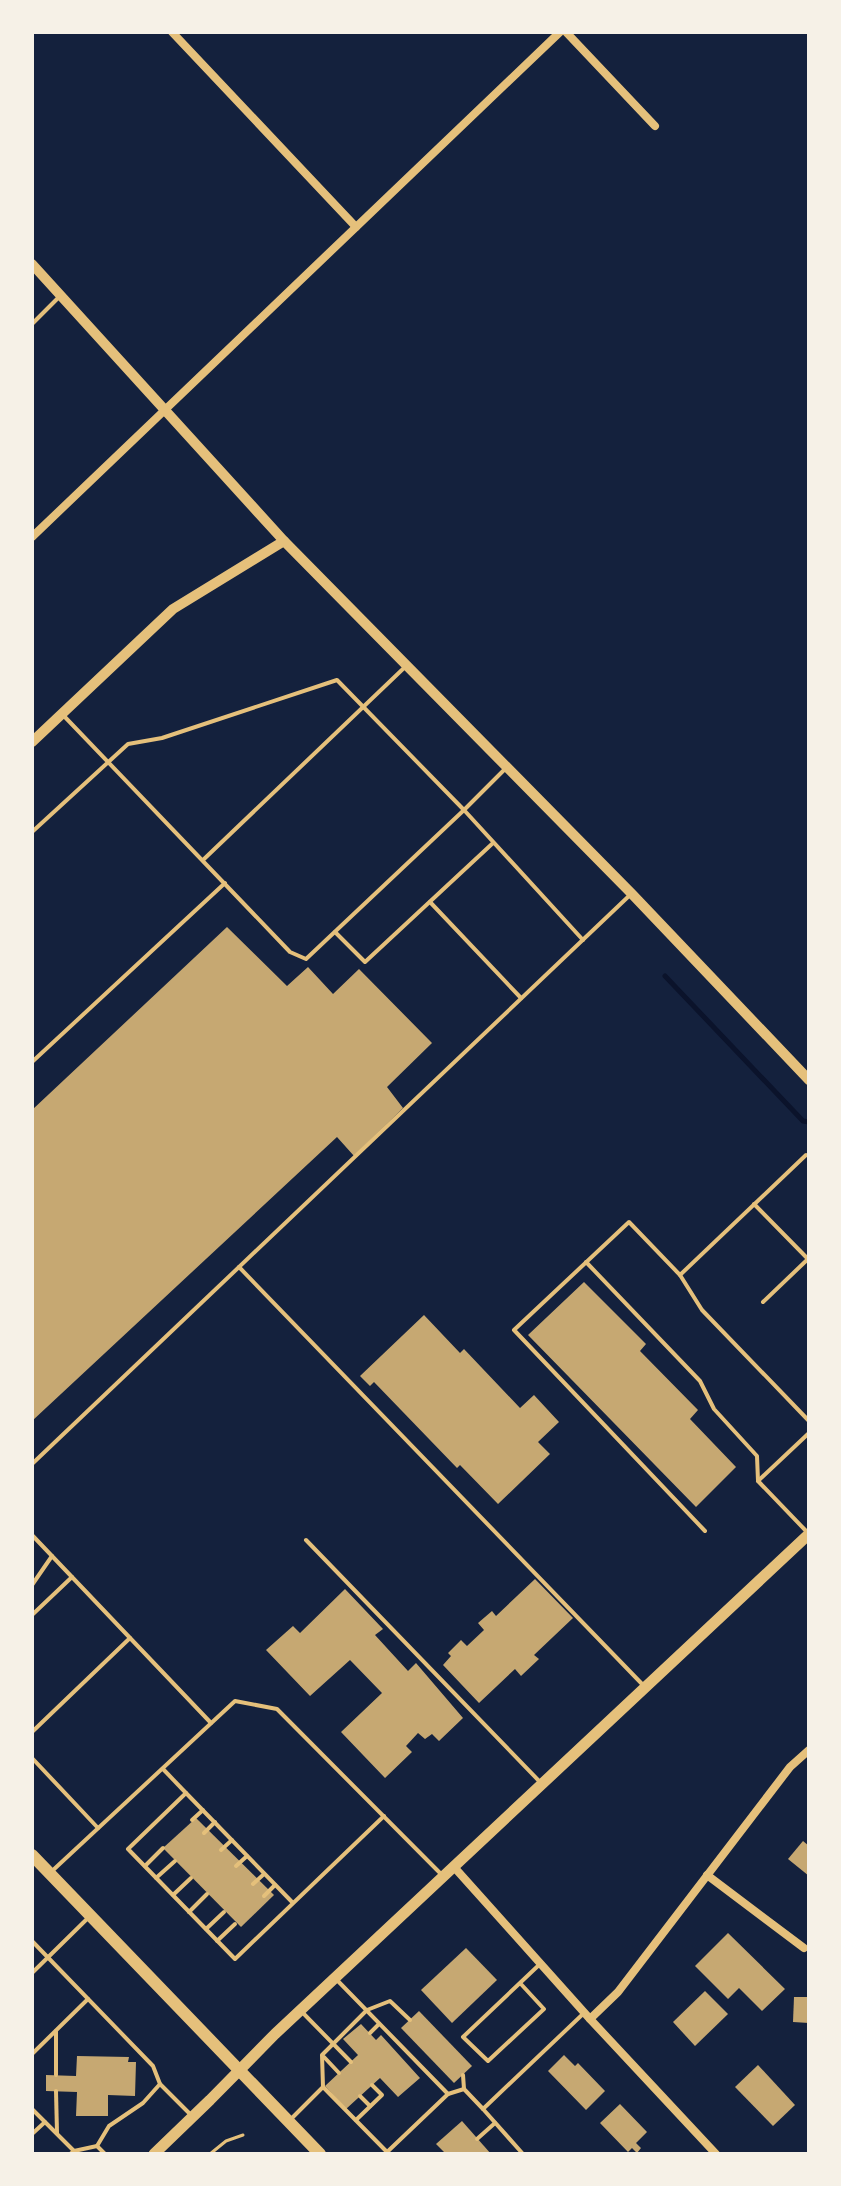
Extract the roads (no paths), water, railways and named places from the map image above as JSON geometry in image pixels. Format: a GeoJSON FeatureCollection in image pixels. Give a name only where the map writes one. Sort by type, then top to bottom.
{"type":"FeatureCollection","features":[{"type":"Feature","properties":{"kind":"main road"},"geometry":{"type":"LineString","coordinates":[[154,2154],[300,2010],[809,1534]]}},
{"type":"Feature","properties":{"kind":"main road"},"geometry":{"type":"LineString","coordinates":[[32,1855],[320,2154]]}},
{"type":"Feature","properties":{"kind":"street"},"geometry":{"type":"LineString","coordinates":[[172,32],[356,227]]}},
{"type":"Feature","properties":{"kind":"street"},"geometry":{"type":"LineString","coordinates":[[32,537],[563,32],[655,126]]}},
{"type":"Feature","properties":{"kind":"street"},"geometry":{"type":"LineString","coordinates":[[32,264],[284,541],[632,894],[809,1080]]}},
{"type":"Feature","properties":{"kind":"street"},"geometry":{"type":"LineString","coordinates":[[32,742],[173,609],[284,541]]}},
{"type":"Feature","properties":{"kind":"street"},"geometry":{"type":"LineString","coordinates":[[587,2016],[618,1992],[790,1767],[809,1750]]}},
{"type":"Feature","properties":{"kind":"street"},"geometry":{"type":"LineString","coordinates":[[454,1867],[716,2154]]}},
{"type":"Feature","properties":{"kind":"street"},"geometry":{"type":"LineString","coordinates":[[707,1875],[804,1948]]}},
{"type":"Feature","properties":{"kind":"lane"},"geometry":{"type":"LineString","coordinates":[[32,324],[62,295]]}},
{"type":"Feature","properties":{"kind":"lane"},"geometry":{"type":"LineString","coordinates":[[203,861],[407,666]]}},
{"type":"Feature","properties":{"kind":"lane"},"geometry":{"type":"LineString","coordinates":[[32,832],[128,744],[162,738],[337,680],[464,810],[583,940]]}},
{"type":"Feature","properties":{"kind":"lane"},"geometry":{"type":"LineString","coordinates":[[61,713],[290,952],[306,959],[507,767]]}},
{"type":"Feature","properties":{"kind":"lane"},"geometry":{"type":"LineString","coordinates":[[335,932],[365,962],[493,843]]}},
{"type":"Feature","properties":{"kind":"lane"},"geometry":{"type":"LineString","coordinates":[[32,1062],[225,883]]}},
{"type":"Feature","properties":{"kind":"lane"},"geometry":{"type":"LineString","coordinates":[[32,1464],[632,894]]}},
{"type":"Feature","properties":{"kind":"lane"},"geometry":{"type":"LineString","coordinates":[[430,902],[521,998]]}},
{"type":"Feature","properties":{"kind":"lane"},"geometry":{"type":"LineString","coordinates":[[680,1275],[806,1155]]}},
{"type":"Feature","properties":{"kind":"lane"},"geometry":{"type":"LineString","coordinates":[[754,1204],[808,1259],[763,1302]]}},
{"type":"Feature","properties":{"kind":"lane"},"geometry":{"type":"LineString","coordinates":[[705,1531],[514,1330],[629,1222],[680,1275],[702,1310],[809,1421]]}},
{"type":"Feature","properties":{"kind":"lane"},"geometry":{"type":"LineString","coordinates":[[586,1262],[700,1381],[714,1409],[757,1456],[758,1481],[809,1534]]}},
{"type":"Feature","properties":{"kind":"lane"},"geometry":{"type":"LineString","coordinates":[[239,1267],[645,1687]]}},
{"type":"Feature","properties":{"kind":"lane"},"geometry":{"type":"LineString","coordinates":[[758,1481],[809,1433]]}},
{"type":"Feature","properties":{"kind":"lane"},"geometry":{"type":"LineString","coordinates":[[32,1535],[211,1723]]}},
{"type":"Feature","properties":{"kind":"lane"},"geometry":{"type":"LineString","coordinates":[[306,1540],[542,1785]]}},
{"type":"Feature","properties":{"kind":"lane"},"geometry":{"type":"LineString","coordinates":[[32,1585],[52,1556]]}},
{"type":"Feature","properties":{"kind":"lane"},"geometry":{"type":"LineString","coordinates":[[32,1615],[72,1577]]}},
{"type":"Feature","properties":{"kind":"lane"},"geometry":{"type":"LineString","coordinates":[[32,1732],[130,1638]]}},
{"type":"Feature","properties":{"kind":"lane"},"geometry":{"type":"LineString","coordinates":[[49,1873],[235,1701],[277,1709],[444,1876]]}},
{"type":"Feature","properties":{"kind":"lane"},"geometry":{"type":"LineString","coordinates":[[32,1758],[98,1828]]}},
{"type":"Feature","properties":{"kind":"lane"},"geometry":{"type":"LineString","coordinates":[[162,1768],[293,1903]]}},
{"type":"Feature","properties":{"kind":"lane"},"geometry":{"type":"LineString","coordinates":[[186,1793],[128,1849],[235,1959],[384,1816]]}},
{"type":"Feature","properties":{"kind":"lane"},"geometry":{"type":"LineString","coordinates":[[192,1820],[203,1810]]}},
{"type":"Feature","properties":{"kind":"lane"},"geometry":{"type":"LineString","coordinates":[[204,1833],[215,1822]]}},
{"type":"Feature","properties":{"kind":"lane"},"geometry":{"type":"LineString","coordinates":[[221,1850],[232,1840]]}},
{"type":"Feature","properties":{"kind":"lane"},"geometry":{"type":"LineString","coordinates":[[145,1866],[163,1848]]}},
{"type":"Feature","properties":{"kind":"lane"},"geometry":{"type":"LineString","coordinates":[[236,1866],[247,1856]]}},
{"type":"Feature","properties":{"kind":"lane"},"geometry":{"type":"LineString","coordinates":[[156,1878],[175,1861]]}},
{"type":"Feature","properties":{"kind":"lane"},"geometry":{"type":"LineString","coordinates":[[253,1884],[264,1874]]}},
{"type":"Feature","properties":{"kind":"lane"},"geometry":{"type":"LineString","coordinates":[[173,1895],[191,1878]]}},
{"type":"Feature","properties":{"kind":"lane"},"geometry":{"type":"LineString","coordinates":[[264,1896],[275,1885]]}},
{"type":"Feature","properties":{"kind":"lane"},"geometry":{"type":"LineString","coordinates":[[189,1912],[207,1894]]}},
{"type":"Feature","properties":{"kind":"lane"},"geometry":{"type":"LineString","coordinates":[[206,1929],[224,1912]]}},
{"type":"Feature","properties":{"kind":"lane"},"geometry":{"type":"LineString","coordinates":[[32,1973],[91,1916]]}},
{"type":"Feature","properties":{"kind":"lane"},"geometry":{"type":"LineString","coordinates":[[217,1941],[235,1924]]}},
{"type":"Feature","properties":{"kind":"lane"},"geometry":{"type":"LineString","coordinates":[[32,1941],[153,2066],[160,2084],[193,2117]]}},
{"type":"Feature","properties":{"kind":"lane"},"geometry":{"type":"LineString","coordinates":[[520,1983],[544,2009],[488,2061],[463,2037],[540,1964]]}},
{"type":"Feature","properties":{"kind":"lane"},"geometry":{"type":"LineString","coordinates":[[335,1978],[448,2094]]}},
{"type":"Feature","properties":{"kind":"lane"},"geometry":{"type":"LineString","coordinates":[[32,2054],[88,1999]]}},
{"type":"Feature","properties":{"kind":"lane"},"geometry":{"type":"LineString","coordinates":[[410,2020],[390,2001],[367,2010],[322,2055],[323,2087],[386,2153],[448,2094],[464,2089]]}},
{"type":"Feature","properties":{"kind":"lane"},"geometry":{"type":"LineString","coordinates":[[300,2010],[351,2062]]}},
{"type":"Feature","properties":{"kind":"lane"},"geometry":{"type":"LineString","coordinates":[[483,2109],[587,2016]]}},
{"type":"Feature","properties":{"kind":"lane"},"geometry":{"type":"LineString","coordinates":[[370,2033],[379,2024]]}},
{"type":"Feature","properties":{"kind":"lane"},"geometry":{"type":"LineString","coordinates":[[56,2031],[56,2075]]}},
{"type":"Feature","properties":{"kind":"lane"},"geometry":{"type":"LineString","coordinates":[[345,2056],[353,2049]]}},
{"type":"Feature","properties":{"kind":"lane"},"geometry":{"type":"LineString","coordinates":[[322,2055],[339,2073]]}},
{"type":"Feature","properties":{"kind":"lane"},"geometry":{"type":"LineString","coordinates":[[463,2075],[464,2089],[520,2153]]}},
{"type":"Feature","properties":{"kind":"lane"},"geometry":{"type":"LineString","coordinates":[[32,2109],[72,2152],[97,2146],[109,2126],[143,2103],[160,2084]]}},
{"type":"Feature","properties":{"kind":"lane"},"geometry":{"type":"LineString","coordinates":[[355,2120],[382,2095],[372,2085]]}},
{"type":"Feature","properties":{"kind":"lane"},"geometry":{"type":"LineString","coordinates":[[289,2121],[323,2087]]}},
{"type":"Feature","properties":{"kind":"lane"},"geometry":{"type":"LineString","coordinates":[[56,2091],[57,2134]]}},
{"type":"Feature","properties":{"kind":"lane"},"geometry":{"type":"LineString","coordinates":[[360,2096],[370,2106]]}},
{"type":"Feature","properties":{"kind":"lane"},"geometry":{"type":"LineString","coordinates":[[32,2134],[45,2122]]}},
{"type":"Feature","properties":{"kind":"lane"},"geometry":{"type":"LineString","coordinates":[[477,2139],[495,2123]]}},
{"type":"Feature","properties":{"kind":"lane"},"geometry":{"type":"LineString","coordinates":[[97,2146],[105,2154]]}},
{"type":"Feature","properties":{"kind":"waterway"},"geometry":{"type":"LineString","coordinates":[[665,976],[803,1121],[809,1122]]}}]}
